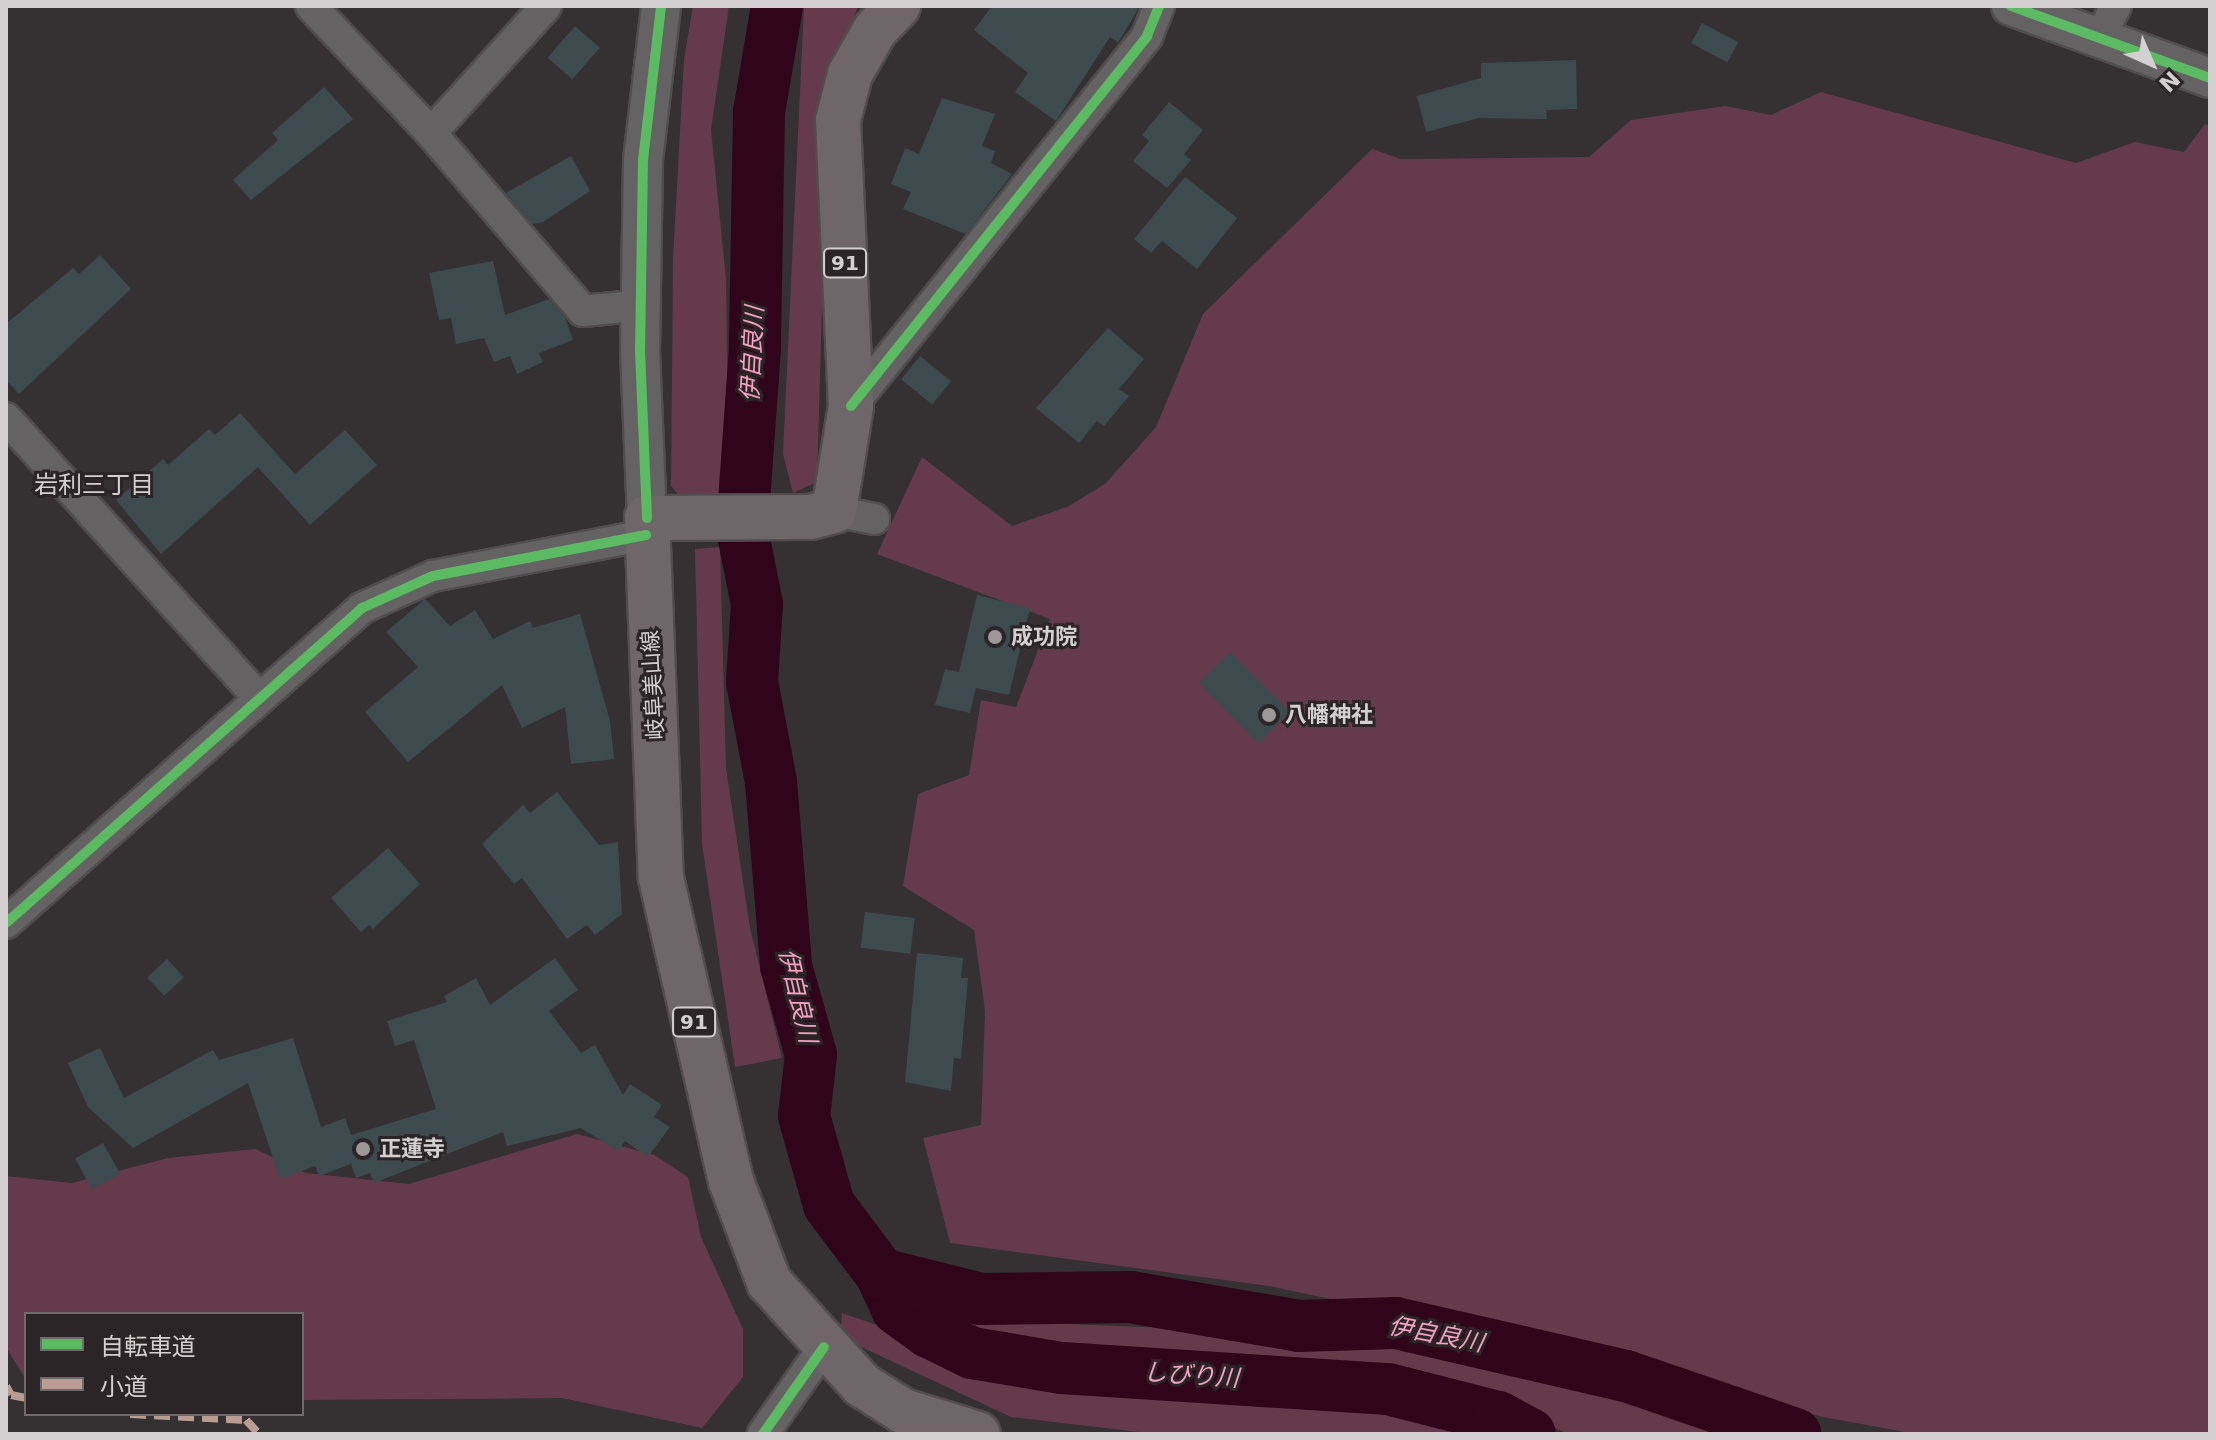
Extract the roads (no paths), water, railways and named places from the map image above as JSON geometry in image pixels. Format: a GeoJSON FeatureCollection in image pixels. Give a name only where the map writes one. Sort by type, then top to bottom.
{"type":"FeatureCollection","features":[{"type":"Feature","properties":{"kind":"main road","name":"91"},"geometry":{"type":"LineString","coordinates":[[656,522],[839,516],[851,406],[838,120],[850,74],[875,30],[898,6]]}},
{"type":"Feature","properties":{"kind":"main road","name":"岐阜美山線"},"geometry":{"type":"LineString","coordinates":[[656,522],[661,878],[731,1181],[769,1282],[824,1347],[862,1385],[903,1411],[978,1434]]}},
{"type":"Feature","properties":{"kind":"street"},"geometry":{"type":"LineString","coordinates":[[311,6],[431,133],[583,311],[644,305]]}},
{"type":"Feature","properties":{"kind":"street"},"geometry":{"type":"LineString","coordinates":[[431,133],[546,6]]}},
{"type":"Feature","properties":{"kind":"street"},"geometry":{"type":"LineString","coordinates":[[6,923],[362,608],[433,576],[656,522],[640,352],[644,305],[643,160],[661,6]]}},
{"type":"Feature","properties":{"kind":"street"},"geometry":{"type":"LineString","coordinates":[[851,406],[1147,36],[1159,6]]}},
{"type":"Feature","properties":{"kind":"street"},"geometry":{"type":"LineString","coordinates":[[2011,6],[2108,21],[2210,78]]}},
{"type":"Feature","properties":{"kind":"street"},"geometry":{"type":"LineString","coordinates":[[6,418],[258,697]]}},
{"type":"Feature","properties":{"kind":"street"},"geometry":{"type":"LineString","coordinates":[[763,1434],[824,1347]]}},
{"type":"Feature","properties":{"kind":"waterway","name":"伊自良川"},"geometry":{"type":"LineString","coordinates":[[777,6],[759,112],[755,348],[742,529],[757,604],[752,682],[771,782],[786,966],[811,1055],[804,1116],[829,1205],[881,1274],[897,1309],[929,1332],[972,1353],[1062,1368],[1388,1389],[1498,1417],[1530,1434]]}},
{"type":"Feature","properties":{"kind":"waterway","name":"伊自良川"},"geometry":{"type":"LineString","coordinates":[[881,1274],[981,1299],[1130,1297],[1299,1326],[1396,1323],[1626,1376],[1795,1434]]}},
{"type":"Feature","properties":{"kind":"place","name":"成功院"},"geometry":{"type":"Point","coordinates":[995,637]}},
{"type":"Feature","properties":{"kind":"place","name":"八幡神社"},"geometry":{"type":"Point","coordinates":[1269,715]}},
{"type":"Feature","properties":{"kind":"place","name":"正蓮寺"},"geometry":{"type":"Point","coordinates":[363,1149]}},
{"type":"Feature","properties":{"kind":"district","name":"岩利三丁目"},"geometry":{"type":"Point","coordinates":[94,486]}},
{"type":"Feature","properties":{"kind":"water label","name":"しびり川"},"geometry":{"type":"Point","coordinates":[1191,1376]}}]}
